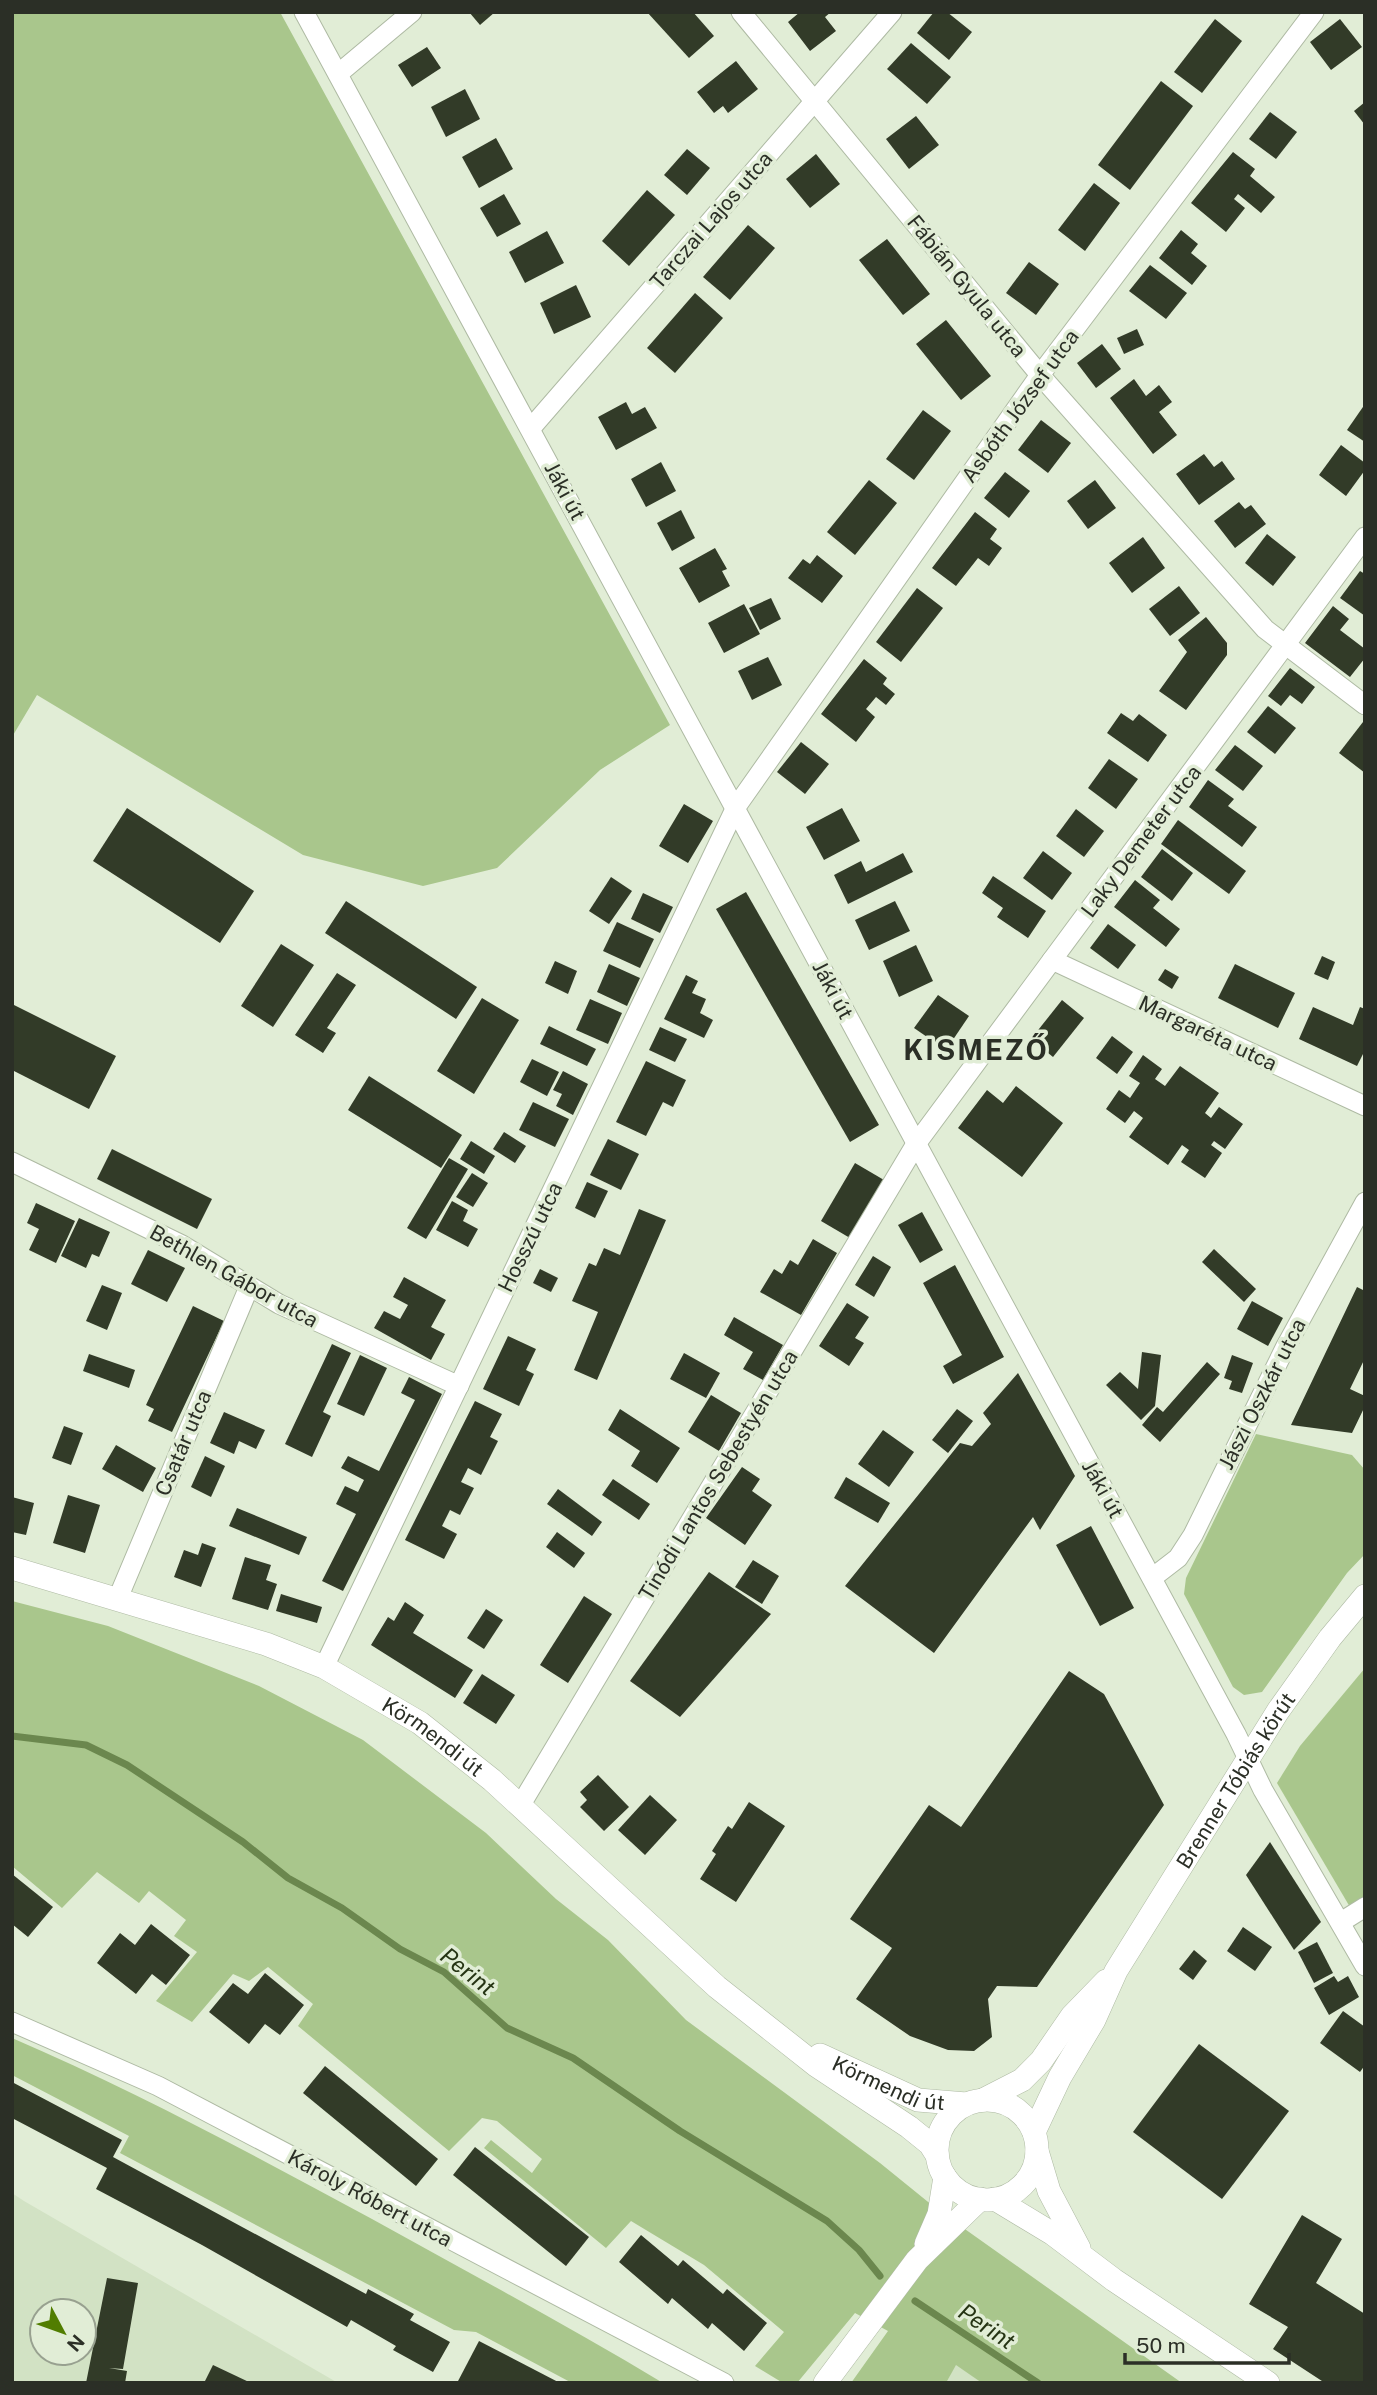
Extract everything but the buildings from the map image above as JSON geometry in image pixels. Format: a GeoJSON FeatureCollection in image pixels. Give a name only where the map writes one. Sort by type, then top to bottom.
{"type":"FeatureCollection","features":[{"type":"Feature","properties":{"kind":"street","name":"Jáki út"},"geometry":{"type":"LineString","coordinates":[[304,12],[736,807],[1248,1760],[1365,1966]]}},
{"type":"Feature","properties":{"kind":"street"},"geometry":{"type":"LineString","coordinates":[[338,74],[412,12]]}},
{"type":"Feature","properties":{"kind":"street","name":"Fábián Gyula utca"},"geometry":{"type":"LineString","coordinates":[[741,12],[1040,375],[1265,629],[1365,705]]}},
{"type":"Feature","properties":{"kind":"street","name":"Tarczai Lajos utca"},"geometry":{"type":"LineString","coordinates":[[531,428],[892,12]]}},
{"type":"Feature","properties":{"kind":"street","name":"Asbóth József utca"},"geometry":{"type":"LineString","coordinates":[[736,807],[1040,375],[1314,12]]}},
{"type":"Feature","properties":{"kind":"street","name":"Laky Demeter utca"},"geometry":{"type":"LineString","coordinates":[[916,1144],[1365,537]]}},
{"type":"Feature","properties":{"kind":"street","name":"Hosszú utca"},"geometry":{"type":"LineString","coordinates":[[324,1667],[736,807]]}},
{"type":"Feature","properties":{"kind":"street","name":"Margaréta utca"},"geometry":{"type":"LineString","coordinates":[[1052,960],[1365,1106]]}},
{"type":"Feature","properties":{"kind":"street","name":"Tinódi Lantos Sebestyén utca"},"geometry":{"type":"LineString","coordinates":[[520,1806],[916,1144]]}},
{"type":"Feature","properties":{"kind":"street","name":"Bethlen Gábor utca"},"geometry":{"type":"LineString","coordinates":[[12,1162],[182,1245],[279,1304],[458,1386]]}},
{"type":"Feature","properties":{"kind":"street","name":"Jászi Oszkár utca"},"geometry":{"type":"LineString","coordinates":[[1152,1578],[1178,1558],[1193,1535],[1286,1346],[1365,1202]]}},
{"type":"Feature","properties":{"kind":"street","name":"Csatár utca"},"geometry":{"type":"LineString","coordinates":[[118,1598],[249,1287]]}},
{"type":"Feature","properties":{"kind":"street","name":"Körmendi út"},"geometry":{"type":"LineString","coordinates":[[12,1568],[265,1644],[324,1667],[419,1723],[520,1806],[699,1972],[871,2104],[909,2127],[930,2144],[937,2155]]}},
{"type":"Feature","properties":{"kind":"street","name":"Brenner Tóbiás körút"},"geometry":{"type":"LineString","coordinates":[[1035,2142],[1060,2077],[1094,2020],[1116,1971],[1248,1760],[1322,1648],[1365,1596]]}},
{"type":"Feature","properties":{"kind":"street"},"geometry":{"type":"LineString","coordinates":[[1341,1922],[1365,1907]]}},
{"type":"Feature","properties":{"kind":"street","name":"Brenner Tóbiás körút"},"geometry":{"type":"LineString","coordinates":[[975,2102],[1022,2080],[1041,2061],[1072,2016],[1116,1971]]}},
{"type":"Feature","properties":{"kind":"street","name":"Károly Róbert utca"},"geometry":{"type":"LineString","coordinates":[[12,2022],[158,2086],[724,2383]]}},
{"type":"Feature","properties":{"kind":"street","name":"Körmendi út"},"geometry":{"type":"LineString","coordinates":[[776,2033],[918,2100],[975,2102]]}},
{"type":"Feature","properties":{"kind":"street"},"geometry":{"type":"LineString","coordinates":[[1085,2257],[1054,2202],[1035,2142],[1017,2109],[999,2101],[975,2102],[953,2113],[943,2126],[937,2155],[945,2177],[960,2192],[987,2199],[1085,2257],[1268,2383]]}},
{"type":"Feature","properties":{"kind":"street"},"geometry":{"type":"LineString","coordinates":[[825,2383],[933,2238],[987,2199],[1012,2193],[1026,2181],[1035,2142]]}},
{"type":"Feature","properties":{"kind":"street"},"geometry":{"type":"LineString","coordinates":[[933,2238],[945,2177]]}},
{"type":"Feature","properties":{"kind":"shaded area"},"geometry":{"type":"Polygon","coordinates":[[[12,2193],[24,2201],[338,2383],[12,2383],[12,2193]]]}},
{"type":"Feature","properties":{"kind":"shaded area"},"geometry":{"type":"Polygon","coordinates":[[[956,2364],[982,2383],[946,2383],[956,2364]]]}},
{"type":"Feature","properties":{"kind":"green space"},"geometry":{"type":"Polygon","coordinates":[[[12,12],[280,12],[670,725],[600,770],[497,868],[423,886],[303,855],[37,695],[12,737],[12,12]]]}},
{"type":"Feature","properties":{"kind":"green space"},"geometry":{"type":"Polygon","coordinates":[[[1256,1434],[1352,1455],[1365,1470],[1365,1554],[1347,1573],[1262,1692],[1244,1695],[1233,1687],[1184,1594],[1186,1578],[1256,1434]]]}},
{"type":"Feature","properties":{"kind":"green space"},"geometry":{"type":"Polygon","coordinates":[[[12,1601],[108,1626],[259,1686],[363,1740],[486,1833],[556,1899],[608,1940],[686,2020],[880,2163],[938,2210],[1182,2383],[982,2383],[956,2365],[946,2383],[851,2383],[888,2331],[855,2313],[797,2383],[783,2383],[755,2366],[784,2332],[704,2265],[631,2221],[606,2248],[484,2148],[491,2140],[532,2173],[542,2159],[497,2121],[482,2118],[449,2151],[298,2026],[313,2004],[268,1967],[249,1981],[233,1974],[192,2022],[156,2001],[197,1952],[174,1936],[186,1920],[149,1891],[139,1903],[97,1872],[62,1908],[12,1866],[12,1601]]]}},
{"type":"Feature","properties":{"kind":"green space"},"geometry":{"type":"Polygon","coordinates":[[[1365,1668],[1365,1915],[1357,1919],[1277,1783],[1300,1746],[1365,1668]]]}},
{"type":"Feature","properties":{"kind":"green space"},"geometry":{"type":"Polygon","coordinates":[[[12,2038],[149,2102],[372,2219],[591,2340],[663,2383],[572,2383],[476,2332],[454,2330],[120,2153],[129,2136],[12,2075],[12,2038]]]}},
{"type":"Feature","properties":{"kind":"waterway","name":"Perint"},"geometry":{"type":"LineString","coordinates":[[12,1736],[86,1745],[127,1765],[243,1842],[288,1878],[342,1908],[400,1949],[444,1972],[507,2028],[573,2058],[680,2131],[827,2221],[859,2250],[880,2276]]}},
{"type":"Feature","properties":{"kind":"waterway","name":"Perint"},"geometry":{"type":"LineString","coordinates":[[915,2301],[1038,2383]]}},
{"type":"Feature","properties":{"kind":"district","name":"KISMEZŐ"},"geometry":{"type":"Point","coordinates":[976,1049]}}]}
